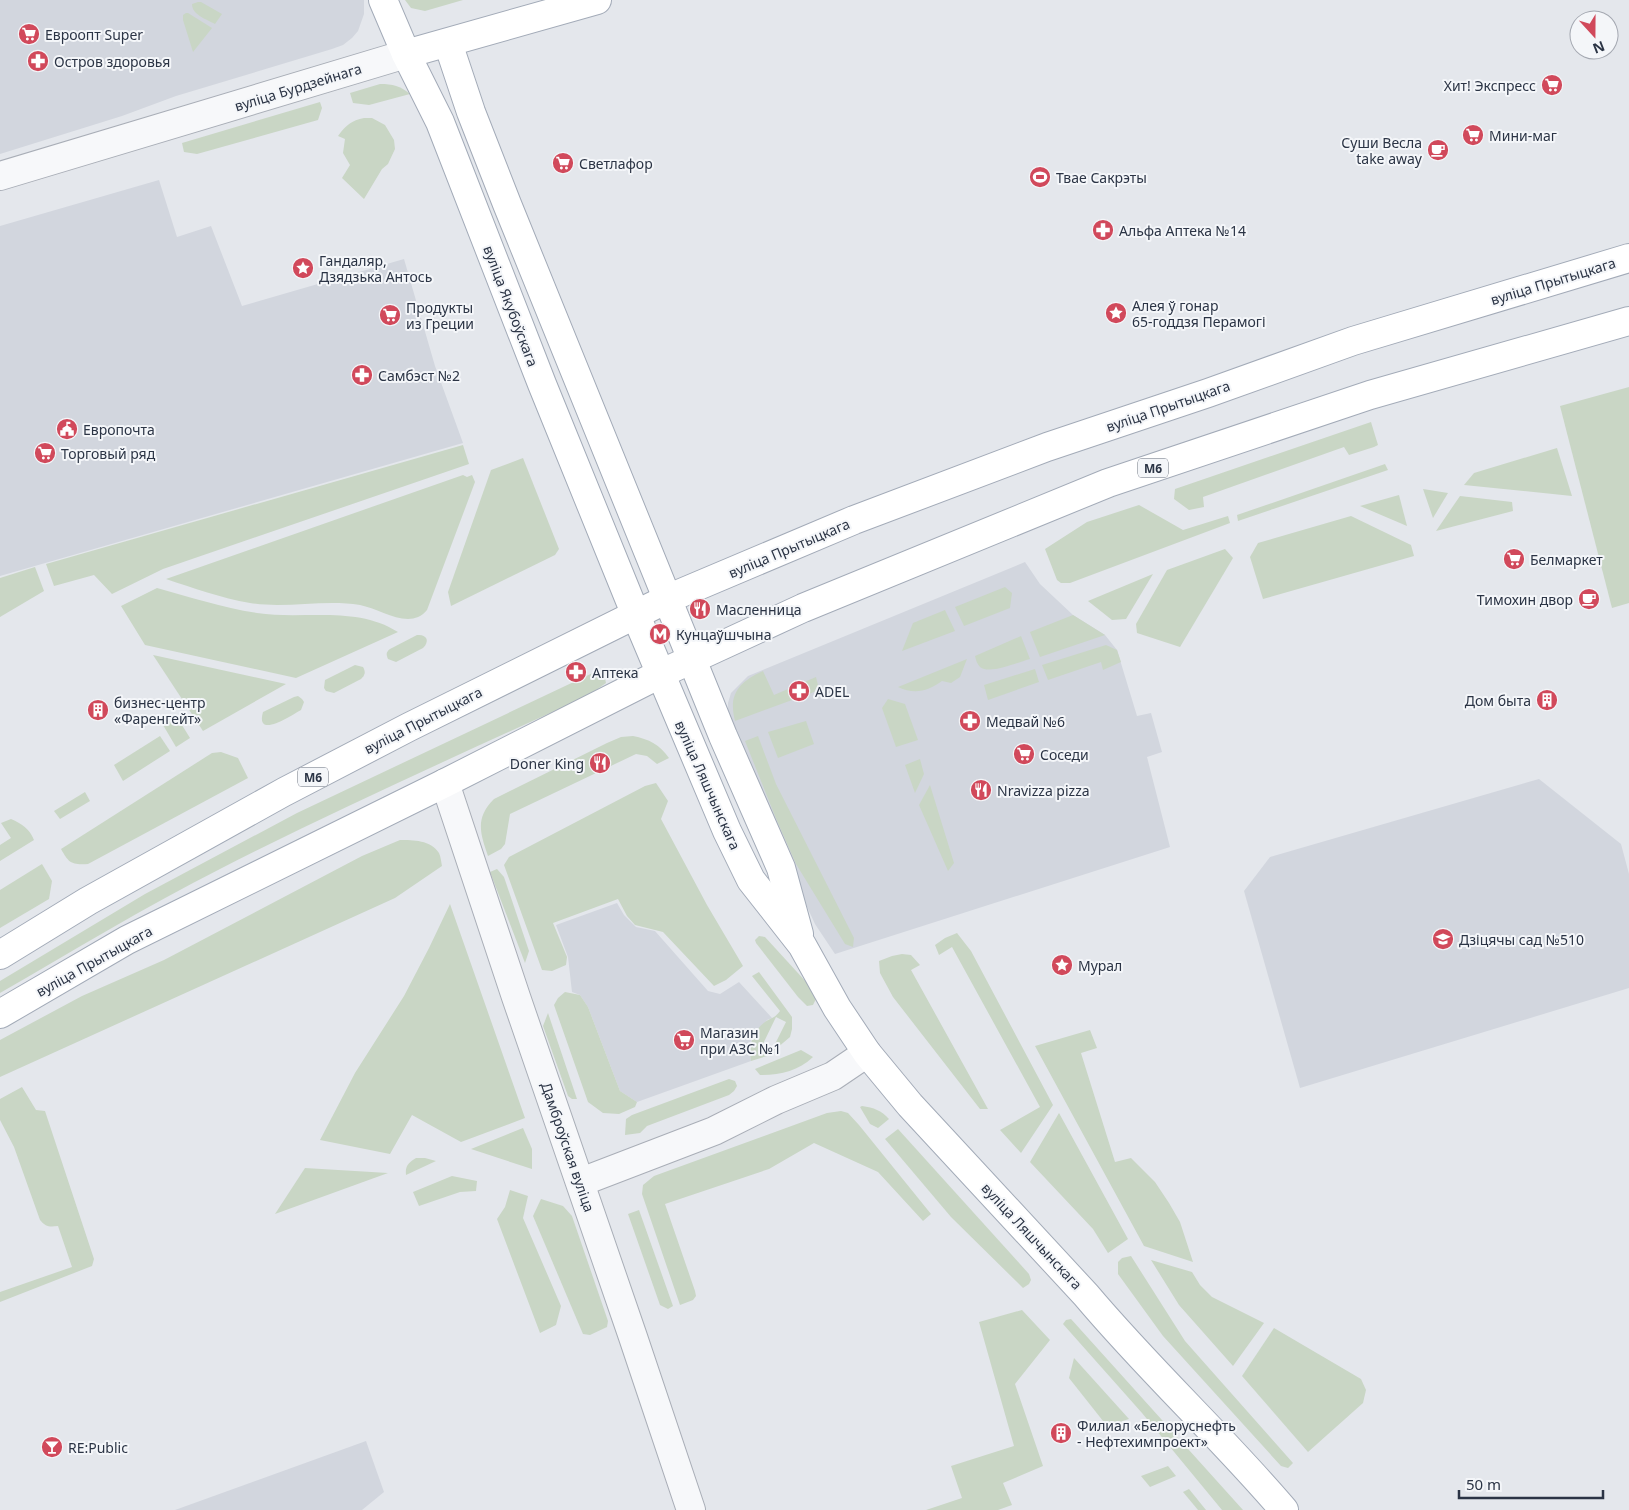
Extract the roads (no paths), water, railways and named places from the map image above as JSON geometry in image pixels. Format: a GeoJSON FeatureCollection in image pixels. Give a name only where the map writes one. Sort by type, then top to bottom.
{"type":"FeatureCollection","features":[{"type":"Feature","properties":{"kind":"main road","name":"вуліца Якубоўскага"},"geometry":{"type":"LineString","coordinates":[[383,0],[406,54],[440,122],[542,384],[635,614]]}},
{"type":"Feature","properties":{"kind":"main road","name":"вуліца Бурдзейнага"},"geometry":{"type":"LineString","coordinates":[[406,54],[597,0]]}},
{"type":"Feature","properties":{"kind":"main road"},"geometry":{"type":"LineString","coordinates":[[448,43],[471,112],[668,599]]}},
{"type":"Feature","properties":{"kind":"main road","name":"вуліца Прытыцкага"},"geometry":{"type":"LineString","coordinates":[[0,956],[88,901],[284,792],[668,599],[854,520],[1047,447],[1208,393],[1353,341],[1629,258]]}},
{"type":"Feature","properties":{"kind":"main road","name":"вуліца Прытыцкага"},"geometry":{"type":"LineString","coordinates":[[0,1014],[127,940],[445,783],[660,674],[803,608],[1108,483],[1370,395],[1629,321]]}},
{"type":"Feature","properties":{"kind":"main road","name":"вуліца Ляшчынскага"},"geometry":{"type":"LineString","coordinates":[[668,599],[781,868],[802,946]]}},
{"type":"Feature","properties":{"kind":"main road","name":"вуліца Ляшчынскага"},"geometry":{"type":"LineString","coordinates":[[635,614],[727,831],[751,880],[802,946],[837,1008],[867,1053],[910,1105],[1086,1295],[1111,1325],[1284,1510]]}},
{"type":"Feature","properties":{"kind":"street","name":"вуліца Бурдзейнага"},"geometry":{"type":"LineString","coordinates":[[0,176],[406,54]]}},
{"type":"Feature","properties":{"kind":"street","name":"Дамброўская вуліца"},"geometry":{"type":"LineString","coordinates":[[445,783],[691,1510]]}},
{"type":"Feature","properties":{"kind":"street"},"geometry":{"type":"LineString","coordinates":[[580,1182],[714,1131],[768,1104],[833,1076],[867,1053]]}},
{"type":"Feature","properties":{"kind":"place","name":"Евроопт Super"},"geometry":{"type":"Point","coordinates":[29,34]}},
{"type":"Feature","properties":{"kind":"place","name":"Остров здоровья"},"geometry":{"type":"Point","coordinates":[38,61]}},
{"type":"Feature","properties":{"kind":"place","name":"Хит! Экспресс"},"geometry":{"type":"Point","coordinates":[1552,85]}},
{"type":"Feature","properties":{"kind":"place","name":"Мини-маг"},"geometry":{"type":"Point","coordinates":[1473,135]}},
{"type":"Feature","properties":{"kind":"place","name":"Суши Весла take away"},"geometry":{"type":"Point","coordinates":[1438,150]}},
{"type":"Feature","properties":{"kind":"place","name":"Светлафор"},"geometry":{"type":"Point","coordinates":[563,163]}},
{"type":"Feature","properties":{"kind":"place","name":"Твае Сакрэты"},"geometry":{"type":"Point","coordinates":[1040,177]}},
{"type":"Feature","properties":{"kind":"place","name":"Альфа Аптека №14"},"geometry":{"type":"Point","coordinates":[1103,230]}},
{"type":"Feature","properties":{"kind":"place","name":"Гандаляр, Дзядзька Антось"},"geometry":{"type":"Point","coordinates":[303,268]}},
{"type":"Feature","properties":{"kind":"place","name":"Алея ў гонар 65-годдзя Перамогі"},"geometry":{"type":"Point","coordinates":[1116,313]}},
{"type":"Feature","properties":{"kind":"place","name":"Продукты из Греции"},"geometry":{"type":"Point","coordinates":[390,315]}},
{"type":"Feature","properties":{"kind":"place","name":"Самбэст №2"},"geometry":{"type":"Point","coordinates":[362,375]}},
{"type":"Feature","properties":{"kind":"place","name":"Европочта"},"geometry":{"type":"Point","coordinates":[67,429]}},
{"type":"Feature","properties":{"kind":"place","name":"Торговый ряд"},"geometry":{"type":"Point","coordinates":[45,453]}},
{"type":"Feature","properties":{"kind":"place","name":"Белмаркет"},"geometry":{"type":"Point","coordinates":[1514,559]}},
{"type":"Feature","properties":{"kind":"place","name":"Тимохин двор"},"geometry":{"type":"Point","coordinates":[1589,599]}},
{"type":"Feature","properties":{"kind":"place","name":"Масленница"},"geometry":{"type":"Point","coordinates":[700,609]}},
{"type":"Feature","properties":{"kind":"place","name":"Кунцаўшчына"},"geometry":{"type":"Point","coordinates":[660,634]}},
{"type":"Feature","properties":{"kind":"place","name":"Аптека"},"geometry":{"type":"Point","coordinates":[576,672]}},
{"type":"Feature","properties":{"kind":"place","name":"ADEL"},"geometry":{"type":"Point","coordinates":[799,691]}},
{"type":"Feature","properties":{"kind":"place","name":"Дом быта"},"geometry":{"type":"Point","coordinates":[1547,700]}},
{"type":"Feature","properties":{"kind":"place","name":"бизнес-центр «Фаренгейт»"},"geometry":{"type":"Point","coordinates":[98,710]}},
{"type":"Feature","properties":{"kind":"place","name":"Медвай №6"},"geometry":{"type":"Point","coordinates":[970,721]}},
{"type":"Feature","properties":{"kind":"place","name":"Соседи"},"geometry":{"type":"Point","coordinates":[1024,754]}},
{"type":"Feature","properties":{"kind":"place","name":"Doner King"},"geometry":{"type":"Point","coordinates":[600,763]}},
{"type":"Feature","properties":{"kind":"place","name":"Nravizza pizza"},"geometry":{"type":"Point","coordinates":[981,790]}},
{"type":"Feature","properties":{"kind":"place","name":"Дзіцячы сад №510"},"geometry":{"type":"Point","coordinates":[1443,939]}},
{"type":"Feature","properties":{"kind":"place","name":"Мурал"},"geometry":{"type":"Point","coordinates":[1062,965]}},
{"type":"Feature","properties":{"kind":"place","name":"Магазин при АЗС №1"},"geometry":{"type":"Point","coordinates":[684,1040]}},
{"type":"Feature","properties":{"kind":"place","name":"Филиал «Белоруснефть - Нефтехимпроект»"},"geometry":{"type":"Point","coordinates":[1061,1433]}},
{"type":"Feature","properties":{"kind":"place","name":"RE:Public"},"geometry":{"type":"Point","coordinates":[52,1447]}}]}
